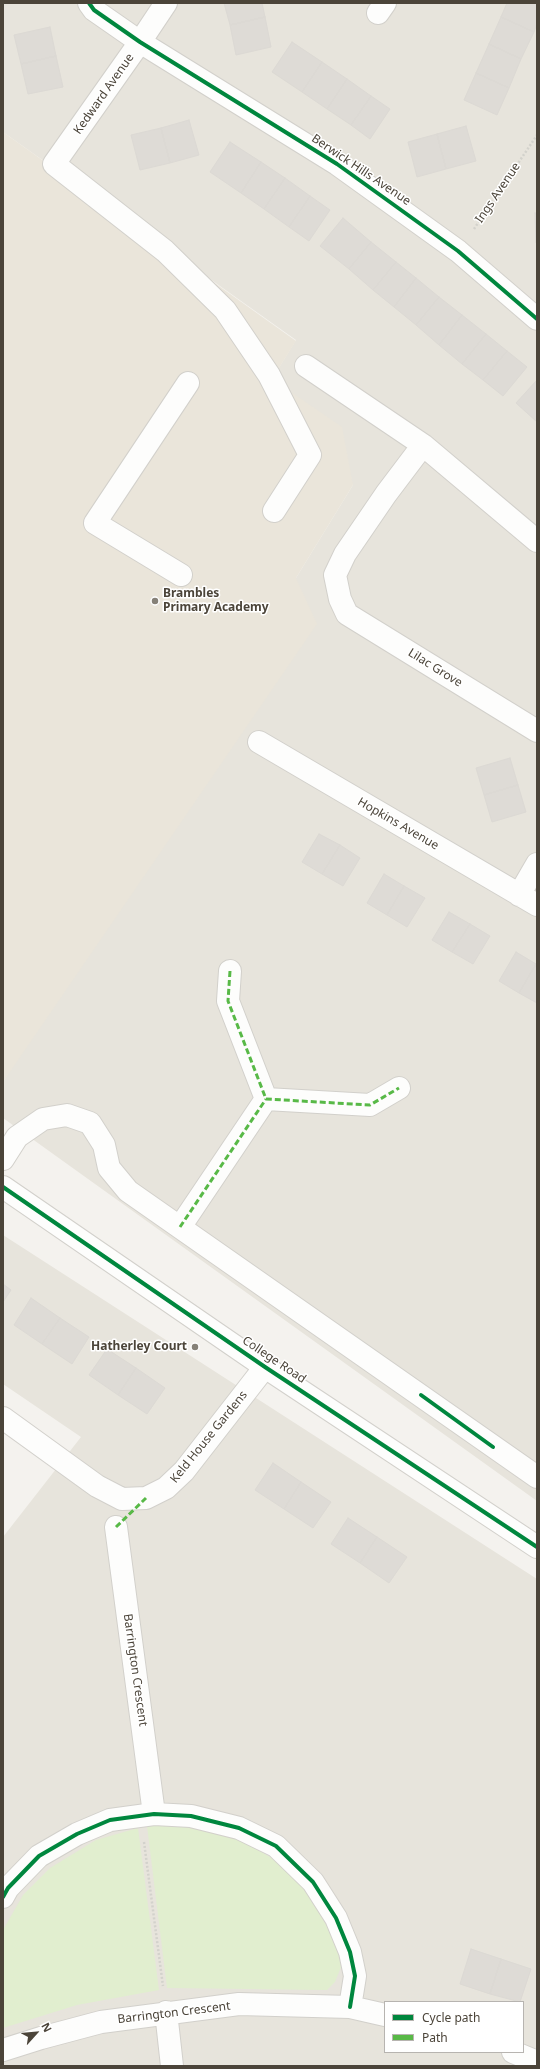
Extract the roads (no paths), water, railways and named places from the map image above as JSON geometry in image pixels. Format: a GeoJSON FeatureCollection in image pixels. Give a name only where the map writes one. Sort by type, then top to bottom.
{"type":"FeatureCollection","features":[{"type":"Feature","properties":{"kind":"street","name":"Berwick Hills Avenue"},"geometry":{"type":"LineString","coordinates":[[89,3],[94,10],[140,42],[337,164],[458,250],[537,319]]}},
{"type":"Feature","properties":{"kind":"street","name":"Kedward Avenue"},"geometry":{"type":"LineString","coordinates":[[166,3],[54,164],[165,251],[225,310],[269,375],[310,455],[274,511]]}},
{"type":"Feature","properties":{"kind":"street"},"geometry":{"type":"LineString","coordinates":[[306,366],[422,445],[537,541]]}},
{"type":"Feature","properties":{"kind":"street"},"geometry":{"type":"LineString","coordinates":[[181,575],[95,523],[188,383]]}},
{"type":"Feature","properties":{"kind":"street","name":"Lilac Grove"},"geometry":{"type":"LineString","coordinates":[[422,445],[345,554],[335,575],[340,599],[347,614],[537,731]]}},
{"type":"Feature","properties":{"kind":"street","name":"Hopkins Avenue"},"geometry":{"type":"LineString","coordinates":[[258,742],[528,900]]}},
{"type":"Feature","properties":{"kind":"street"},"geometry":{"type":"LineString","coordinates":[[528,900],[537,864]]}},
{"type":"Feature","properties":{"kind":"street"},"geometry":{"type":"LineString","coordinates":[[230,971],[228,1001],[266,1099]]}},
{"type":"Feature","properties":{"kind":"street"},"geometry":{"type":"LineString","coordinates":[[266,1099],[370,1105],[399,1088]]}},
{"type":"Feature","properties":{"kind":"street"},"geometry":{"type":"LineString","coordinates":[[180,1227],[266,1099]]}},
{"type":"Feature","properties":{"kind":"street"},"geometry":{"type":"LineString","coordinates":[[3,1159],[18,1137],[43,1119],[68,1114],[90,1123],[104,1145],[109,1168],[128,1191],[421,1395],[493,1447],[537,1476]]}},
{"type":"Feature","properties":{"kind":"street","name":"College Road"},"geometry":{"type":"LineString","coordinates":[[3,1187],[265,1367],[537,1546]]}},
{"type":"Feature","properties":{"kind":"street","name":"Keld House Gardens"},"geometry":{"type":"LineString","coordinates":[[3,1418],[97,1486],[122,1499],[146,1498],[166,1488],[184,1470],[265,1367]]}},
{"type":"Feature","properties":{"kind":"street","name":"Barrington Crescent"},"geometry":{"type":"LineString","coordinates":[[116,1526],[147,1815]]}},
{"type":"Feature","properties":{"kind":"street"},"geometry":{"type":"LineString","coordinates":[[3,1897],[8,1888],[39,1856],[77,1834],[110,1820],[147,1815],[191,1816],[239,1828],[276,1846],[287,1856],[313,1882],[336,1918],[350,1952],[355,1976],[350,2007]]}},
{"type":"Feature","properties":{"kind":"street","name":"Barrington Crescent"},"geometry":{"type":"LineString","coordinates":[[3,2050],[101,2022],[166,2012],[239,2004],[350,2007],[384,2015]]}},
{"type":"Feature","properties":{"kind":"street"},"geometry":{"type":"LineString","coordinates":[[166,2012],[172,2066]]}},
{"type":"Feature","properties":{"kind":"street"},"geometry":{"type":"LineString","coordinates":[[515,2053],[537,2062]]}},
{"type":"Feature","properties":{"kind":"place","name":"Brambles Primary Academy"},"geometry":{"type":"Point","coordinates":[155,601]}},
{"type":"Feature","properties":{"kind":"place","name":"Hatherley Court"},"geometry":{"type":"Point","coordinates":[195,1347]}}]}
